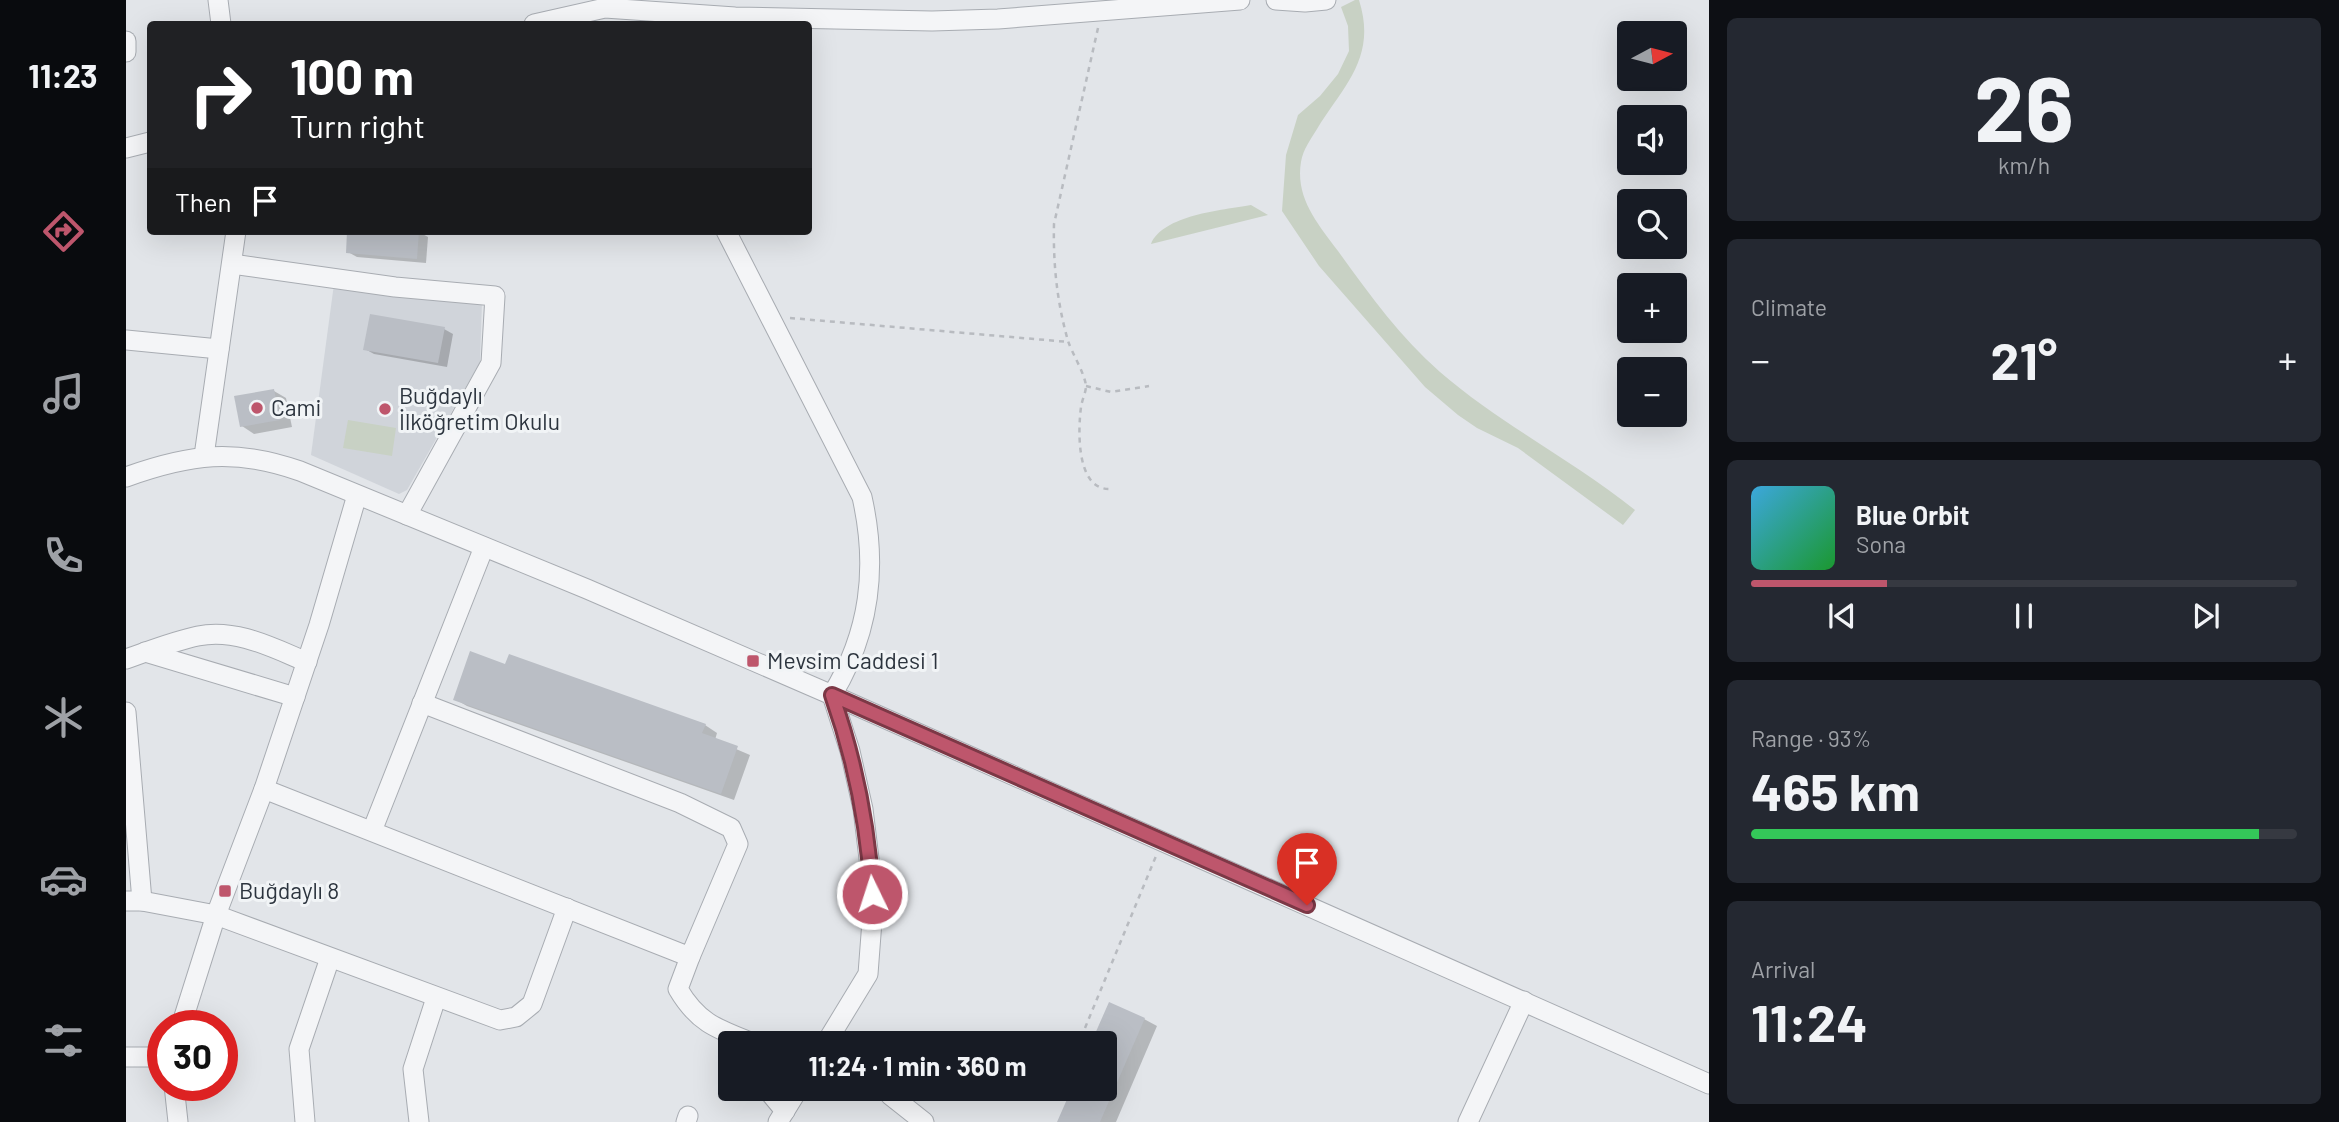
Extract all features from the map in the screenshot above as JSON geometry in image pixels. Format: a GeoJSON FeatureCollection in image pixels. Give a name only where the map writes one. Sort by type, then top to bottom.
{"type":"FeatureCollection","features":[{"type":"Feature","properties":{"kind":"street"},"geometry":{"type":"LineString","coordinates":[[218,0],[221,21]]}},
{"type":"Feature","properties":{"kind":"street"},"geometry":{"type":"LineString","coordinates":[[548,21],[606,8],[735,17],[866,21],[998,19],[1240,0]]}},
{"type":"Feature","properties":{"kind":"street"},"geometry":{"type":"LineString","coordinates":[[1276,0],[1326,0]]}},
{"type":"Feature","properties":{"kind":"street"},"geometry":{"type":"LineString","coordinates":[[126,41],[126,52]]}},
{"type":"Feature","properties":{"kind":"street"},"geometry":{"type":"LineString","coordinates":[[126,148],[147,143]]}},
{"type":"Feature","properties":{"kind":"street"},"geometry":{"type":"LineString","coordinates":[[204,456],[236,235]]}},
{"type":"Feature","properties":{"kind":"street"},"geometry":{"type":"LineString","coordinates":[[728,235],[862,497],[867,524],[871,570],[867,608],[854,653],[832,695],[850,751],[863,809],[870,867],[872,921],[868,974],[833,1031]]}},
{"type":"Feature","properties":{"kind":"street"},"geometry":{"type":"LineString","coordinates":[[232,264],[395,287],[495,296],[491,363],[407,515]]}},
{"type":"Feature","properties":{"kind":"street"},"geometry":{"type":"LineString","coordinates":[[126,340],[219,349]]}},
{"type":"Feature","properties":{"kind":"street"},"geometry":{"type":"LineString","coordinates":[[126,477],[164,463],[204,456],[243,456],[300,471],[832,695],[1709,1084]]}},
{"type":"Feature","properties":{"kind":"street"},"geometry":{"type":"LineString","coordinates":[[186,1010],[216,915],[264,789],[307,662],[357,495]]}},
{"type":"Feature","properties":{"kind":"street"},"geometry":{"type":"LineString","coordinates":[[372,831],[484,547]]}},
{"type":"Feature","properties":{"kind":"street"},"geometry":{"type":"LineString","coordinates":[[126,659],[198,636],[228,635],[258,642],[307,662]]}},
{"type":"Feature","properties":{"kind":"street"},"geometry":{"type":"LineString","coordinates":[[145,652],[295,697]]}},
{"type":"Feature","properties":{"kind":"street"},"geometry":{"type":"LineString","coordinates":[[422,703],[680,803],[731,828],[738,844],[678,989],[689,1008],[718,1032]]}},
{"type":"Feature","properties":{"kind":"street"},"geometry":{"type":"LineString","coordinates":[[126,712],[134,901],[216,915],[492,1019],[509,1020],[522,1014],[532,1004],[567,908]]}},
{"type":"Feature","properties":{"kind":"street"},"geometry":{"type":"LineString","coordinates":[[264,789],[690,957]]}},
{"type":"Feature","properties":{"kind":"street"},"geometry":{"type":"LineString","coordinates":[[305,1122],[299,1049],[330,958]]}},
{"type":"Feature","properties":{"kind":"street"},"geometry":{"type":"LineString","coordinates":[[419,1122],[413,1069],[436,998]]}},
{"type":"Feature","properties":{"kind":"street"},"geometry":{"type":"LineString","coordinates":[[1468,1122],[1524,1001]]}},
{"type":"Feature","properties":{"kind":"street"},"geometry":{"type":"LineString","coordinates":[[126,1058],[147,1057]]}},
{"type":"Feature","properties":{"kind":"street"},"geometry":{"type":"LineString","coordinates":[[176,1101],[178,1122]]}},
{"type":"Feature","properties":{"kind":"street"},"geometry":{"type":"LineString","coordinates":[[773,1101],[782,1117]]}},
{"type":"Feature","properties":{"kind":"street"},"geometry":{"type":"LineString","coordinates":[[782,1117],[791,1101]]}},
{"type":"Feature","properties":{"kind":"street"},"geometry":{"type":"LineString","coordinates":[[888,1101],[895,1122]]}},
{"type":"Feature","properties":{"kind":"street"},"geometry":{"type":"LineString","coordinates":[[897,1101],[924,1122]]}},
{"type":"Feature","properties":{"kind":"path"},"geometry":{"type":"LineString","coordinates":[[1102,10],[1054,224],[1054,270],[1069,342],[1086,386],[1079,421],[1082,459],[1093,483],[1100,488],[1109,489]]}},
{"type":"Feature","properties":{"kind":"path"},"geometry":{"type":"LineString","coordinates":[[770,316],[1069,342]]}},
{"type":"Feature","properties":{"kind":"path"},"geometry":{"type":"LineString","coordinates":[[1086,386],[1111,393],[1149,386]]}},
{"type":"Feature","properties":{"kind":"path"},"geometry":{"type":"LineString","coordinates":[[1085,1028],[1162,841]]}},
{"type":"Feature","properties":{"kind":"shaded area"},"geometry":{"type":"Polygon","coordinates":[[[1359,0],[1364,20],[1361,54],[1347,83],[1305,148],[1302,157],[1301,187],[1310,210],[1373,299],[1425,359],[1463,391],[1635,510],[1623,525],[1518,448],[1477,428],[1458,415],[1425,387],[1319,266],[1282,211],[1286,155],[1298,115],[1320,96],[1338,74],[1349,51],[1348,26],[1341,7],[1359,0]]]}},
{"type":"Feature","properties":{"kind":"shaded area"},"geometry":{"type":"Polygon","coordinates":[[[1251,205],[1268,215],[1151,244],[1158,234],[1180,220],[1251,205]]]}},
{"type":"Feature","properties":{"kind":"shaded area","name":"Buğdaylı İlköğretim Okulu"},"geometry":{"type":"Polygon","coordinates":[[[334,284],[482,302],[480,362],[407,490],[399,494],[311,455],[334,284]]]}},
{"type":"Feature","properties":{"kind":"shaded area"},"geometry":{"type":"Polygon","coordinates":[[[348,420],[396,428],[392,456],[343,448],[348,420]]]}},
{"type":"Feature","properties":{"kind":"building"},"geometry":{"type":"Polygon","coordinates":[[[347,235],[419,235],[417,259],[346,253],[347,235]]]}},
{"type":"Feature","properties":{"kind":"building"},"geometry":{"type":"Polygon","coordinates":[[[370,314],[445,327],[438,363],[363,350],[370,314]]]}},
{"type":"Feature","properties":{"kind":"building","name":"Cami"},"geometry":{"type":"Polygon","coordinates":[[[274,389],[280,420],[240,427],[234,396],[274,389]]]}},
{"type":"Feature","properties":{"kind":"building"},"geometry":{"type":"Polygon","coordinates":[[[470,651],[505,664],[509,654],[706,724],[702,733],[738,746],[721,794],[453,700],[470,651]]]}},
{"type":"Feature","properties":{"kind":"building"},"geometry":{"type":"Polygon","coordinates":[[[1109,1002],[1145,1018],[1117,1083],[1117,1031],[1096,1031],[1109,1002]]]}},
{"type":"Feature","properties":{"kind":"building"},"geometry":{"type":"Polygon","coordinates":[[[1066,1101],[1109,1101],[1100,1122],[1057,1122],[1066,1101]]]}},
{"type":"Feature","properties":{"kind":"place","name":"Cami"},"geometry":{"type":"Point","coordinates":[257,408]}},
{"type":"Feature","properties":{"kind":"place","name":"Buğdaylı İlköğretim Okulu"},"geometry":{"type":"Point","coordinates":[385,409]}},
{"type":"Feature","properties":{"kind":"place","name":"Mevsim Caddesi 1"},"geometry":{"type":"Point","coordinates":[753,661]}},
{"type":"Feature","properties":{"kind":"place","name":"Buğdaylı 8"},"geometry":{"type":"Point","coordinates":[225,891]}},
{"type":"Feature","properties":{"kind":"route"},"geometry":{"type":"LineString","coordinates":[[872,894],[868,838],[858,780],[832,695],[1307,905]]}}]}
